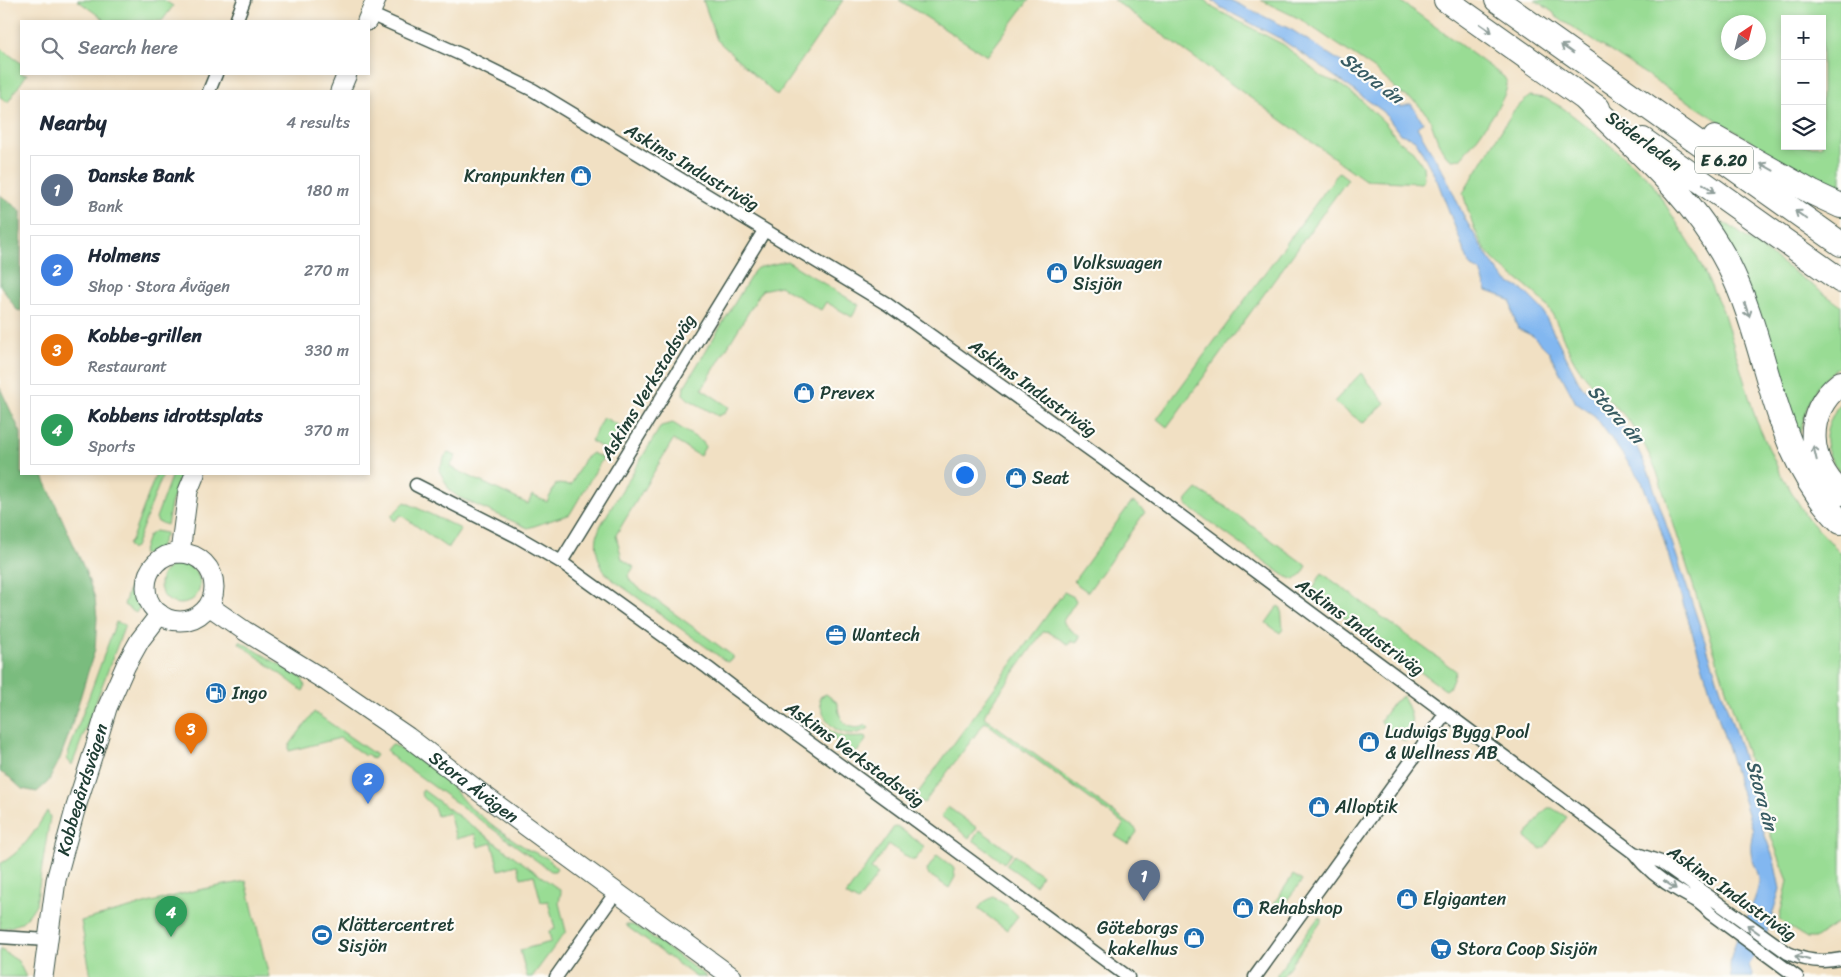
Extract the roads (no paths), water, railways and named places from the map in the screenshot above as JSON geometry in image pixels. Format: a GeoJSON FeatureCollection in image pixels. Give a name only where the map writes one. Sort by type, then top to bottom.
{"type":"FeatureCollection","features":[{"type":"Feature","properties":{"kind":"highway","name":"Söderleden"},"geometry":{"type":"LineString","coordinates":[[1446,0],[1841,282]]}},
{"type":"Feature","properties":{"kind":"highway","name":"Söderleden"},"geometry":{"type":"LineString","coordinates":[[1497,0],[1841,244]]}},
{"type":"Feature","properties":{"kind":"highway"},"geometry":{"type":"LineString","coordinates":[[1607,77],[1813,193],[1841,206]]}},
{"type":"Feature","properties":{"kind":"highway"},"geometry":{"type":"LineString","coordinates":[[1584,98],[1655,168],[1689,205],[1710,233],[1728,265],[1744,301],[1774,400],[1793,450],[1806,478],[1821,500],[1841,522]]}},
{"type":"Feature","properties":{"kind":"highway"},"geometry":{"type":"LineString","coordinates":[[1841,383],[1834,389],[1820,409],[1813,436],[1817,461],[1822,472],[1841,493]]}},
{"type":"Feature","properties":{"kind":"street"},"geometry":{"type":"LineString","coordinates":[[236,20],[244,0]]}},
{"type":"Feature","properties":{"kind":"street","name":"Askims Industriväg"},"geometry":{"type":"LineString","coordinates":[[371,12],[470,58],[533,90],[886,304],[1139,485],[1634,853],[1646,868],[1673,888],[1691,896],[1730,928],[1797,977]]}},
{"type":"Feature","properties":{"kind":"street"},"geometry":{"type":"LineString","coordinates":[[209,90],[216,75]]}},
{"type":"Feature","properties":{"kind":"street"},"geometry":{"type":"LineString","coordinates":[[340,90],[347,75]]}},
{"type":"Feature","properties":{"kind":"street","name":"Askims Verkstadsväg"},"geometry":{"type":"LineString","coordinates":[[561,562],[764,231]]}},
{"type":"Feature","properties":{"kind":"street"},"geometry":{"type":"LineString","coordinates":[[180,553],[188,491],[195,475]]}},
{"type":"Feature","properties":{"kind":"street","name":"Askims Verkstadsväg"},"geometry":{"type":"LineString","coordinates":[[416,485],[518,537],[561,562],[1128,977]]}},
{"type":"Feature","properties":{"kind":"street"},"geometry":{"type":"LineString","coordinates":[[180,553],[191,554],[200,559],[210,571],[215,586],[209,606],[199,616],[186,621],[172,620],[160,614],[153,608],[149,600],[147,581],[155,564],[171,554],[180,553]]}},
{"type":"Feature","properties":{"kind":"street","name":"Stora Åvägen"},"geometry":{"type":"LineString","coordinates":[[209,606],[245,631],[326,681],[408,737],[485,796],[732,977]]}},
{"type":"Feature","properties":{"kind":"street","name":"Kobbegårdsvägen"},"geometry":{"type":"LineString","coordinates":[[43,977],[52,897],[75,810],[107,708],[126,665],[140,640],[160,614]]}},
{"type":"Feature","properties":{"kind":"street"},"geometry":{"type":"LineString","coordinates":[[1255,977],[1446,712]]}},
{"type":"Feature","properties":{"kind":"street","name":"Askims Industriväg"},"geometry":{"type":"LineString","coordinates":[[1634,853],[1661,862],[1788,953],[1801,959],[1818,961],[1841,958]]}},
{"type":"Feature","properties":{"kind":"street"},"geometry":{"type":"LineString","coordinates":[[556,977],[616,892]]}},
{"type":"Feature","properties":{"kind":"street"},"geometry":{"type":"LineString","coordinates":[[0,937],[47,940]]}},
{"type":"Feature","properties":{"kind":"water"},"geometry":{"type":"Polygon","coordinates":[[[1212,0],[1230,0],[1292,30],[1358,73],[1401,107],[1411,104],[1423,122],[1417,127],[1446,177],[1465,219],[1489,259],[1506,281],[1523,290],[1541,308],[1581,386],[1613,412],[1633,439],[1649,473],[1741,750],[1764,833],[1774,860],[1780,889],[1765,939],[1749,965],[1753,977],[1731,977],[1730,966],[1736,942],[1752,906],[1759,882],[1751,853],[1753,830],[1660,528],[1642,482],[1595,416],[1576,403],[1549,352],[1533,336],[1518,329],[1511,302],[1504,297],[1487,291],[1480,271],[1470,266],[1437,180],[1416,141],[1400,134],[1384,112],[1309,58],[1279,38],[1220,7],[1212,0]]]}},
{"type":"Feature","properties":{"kind":"place","name":"Kranpunkten"},"geometry":{"type":"Point","coordinates":[581,176]}},
{"type":"Feature","properties":{"kind":"place","name":"Volkswagen Sisjön"},"geometry":{"type":"Point","coordinates":[1057,273]}},
{"type":"Feature","properties":{"kind":"place","name":"Prevex"},"geometry":{"type":"Point","coordinates":[804,393]}},
{"type":"Feature","properties":{"kind":"place","name":"Seat"},"geometry":{"type":"Point","coordinates":[1016,478]}},
{"type":"Feature","properties":{"kind":"place","name":"Wantech"},"geometry":{"type":"Point","coordinates":[836,635]}},
{"type":"Feature","properties":{"kind":"place","name":"Ingo"},"geometry":{"type":"Point","coordinates":[216,693]}},
{"type":"Feature","properties":{"kind":"place","name":"Ludwigs Bygg Pool & Wellness AB"},"geometry":{"type":"Point","coordinates":[1369,742]}},
{"type":"Feature","properties":{"kind":"place","name":"Kobbe-grillen"},"geometry":{"type":"Point","coordinates":[191,754]}},
{"type":"Feature","properties":{"kind":"place","name":"Holmens"},"geometry":{"type":"Point","coordinates":[368,804]}},
{"type":"Feature","properties":{"kind":"place","name":"Alloptik"},"geometry":{"type":"Point","coordinates":[1319,807]}},
{"type":"Feature","properties":{"kind":"place","name":"Elgiganten"},"geometry":{"type":"Point","coordinates":[1407,899]}},
{"type":"Feature","properties":{"kind":"place","name":"Danske Bank"},"geometry":{"type":"Point","coordinates":[1144,901]}},
{"type":"Feature","properties":{"kind":"place","name":"Rehabshop"},"geometry":{"type":"Point","coordinates":[1243,908]}},
{"type":"Feature","properties":{"kind":"place","name":"Klättercentret Sisjön"},"geometry":{"type":"Point","coordinates":[322,935]}},
{"type":"Feature","properties":{"kind":"place","name":"Kobbens idrottsplats"},"geometry":{"type":"Point","coordinates":[171,937]}},
{"type":"Feature","properties":{"kind":"place","name":"Göteborgs kakelhus"},"geometry":{"type":"Point","coordinates":[1194,938]}},
{"type":"Feature","properties":{"kind":"place","name":"Stora Coop Sisjön"},"geometry":{"type":"Point","coordinates":[1441,949]}},
{"type":"Feature","properties":{"kind":"water label","name":"Stora ån"},"geometry":{"type":"Point","coordinates":[1372,78]}},
{"type":"Feature","properties":{"kind":"water label","name":"Stora ån"},"geometry":{"type":"Point","coordinates":[1616,414]}},
{"type":"Feature","properties":{"kind":"water label","name":"Stora ån"},"geometry":{"type":"Point","coordinates":[1762,795]}}]}
